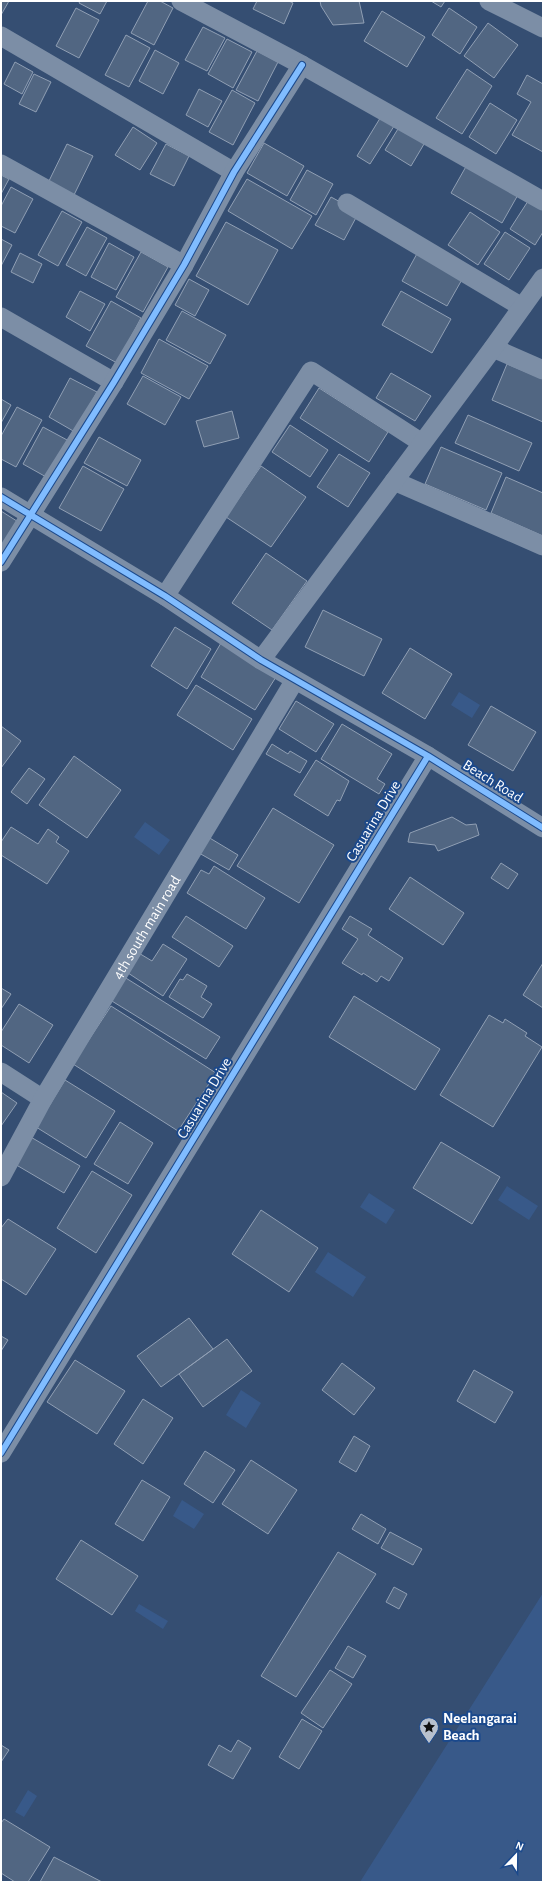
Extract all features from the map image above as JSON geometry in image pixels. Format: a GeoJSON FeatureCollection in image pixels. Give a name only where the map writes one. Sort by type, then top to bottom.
{"type":"FeatureCollection","features":[{"type":"Feature","properties":{"kind":"street"},"geometry":{"type":"LineString","coordinates":[[181,1],[302,65],[543,201]]}},
{"type":"Feature","properties":{"kind":"street"},"geometry":{"type":"LineString","coordinates":[[489,1],[543,28]]}},
{"type":"Feature","properties":{"kind":"street"},"geometry":{"type":"LineString","coordinates":[[1,36],[234,172]]}},
{"type":"Feature","properties":{"kind":"street"},"geometry":{"type":"LineString","coordinates":[[1,562],[32,515],[114,382],[184,265],[234,172],[302,65]]}},
{"type":"Feature","properties":{"kind":"street"},"geometry":{"type":"LineString","coordinates":[[1,164],[184,265]]}},
{"type":"Feature","properties":{"kind":"street"},"geometry":{"type":"LineString","coordinates":[[347,203],[522,307]]}},
{"type":"Feature","properties":{"kind":"street"},"geometry":{"type":"LineString","coordinates":[[261,660],[493,348],[543,278]]}},
{"type":"Feature","properties":{"kind":"street"},"geometry":{"type":"LineString","coordinates":[[1,317],[114,382]]}},
{"type":"Feature","properties":{"kind":"street"},"geometry":{"type":"LineString","coordinates":[[493,348],[543,370]]}},
{"type":"Feature","properties":{"kind":"street"},"geometry":{"type":"LineString","coordinates":[[165,596],[311,371],[422,443]]}},
{"type":"Feature","properties":{"kind":"street"},"geometry":{"type":"LineString","coordinates":[[394,481],[543,546]]}},
{"type":"Feature","properties":{"kind":"street","name":"Beach Road"},"geometry":{"type":"LineString","coordinates":[[1,497],[165,596],[261,660],[428,756],[543,828]]}},
{"type":"Feature","properties":{"kind":"street","name":"4th south main road"},"geometry":{"type":"LineString","coordinates":[[1,1177],[43,1099],[295,680]]}},
{"type":"Feature","properties":{"kind":"street","name":"Casuarina Drive"},"geometry":{"type":"LineString","coordinates":[[1,1453],[428,756]]}},
{"type":"Feature","properties":{"kind":"street"},"geometry":{"type":"LineString","coordinates":[[1,1072],[43,1099]]}},
{"type":"Feature","properties":{"kind":"water"},"geometry":{"type":"Polygon","coordinates":[[[459,692],[480,705],[472,718],[451,705],[459,692]]]}},
{"type":"Feature","properties":{"kind":"water"},"geometry":{"type":"Polygon","coordinates":[[[145,822],[170,840],[159,855],[134,837],[145,822]]]}},
{"type":"Feature","properties":{"kind":"water"},"geometry":{"type":"Polygon","coordinates":[[[507,1186],[538,1206],[529,1220],[498,1200],[507,1186]]]}},
{"type":"Feature","properties":{"kind":"water"},"geometry":{"type":"Polygon","coordinates":[[[369,1193],[395,1210],[386,1224],[360,1207],[369,1193]]]}},
{"type":"Feature","properties":{"kind":"water"},"geometry":{"type":"Polygon","coordinates":[[[328,1252],[366,1277],[353,1297],[315,1272],[328,1252]]]}},
{"type":"Feature","properties":{"kind":"water"},"geometry":{"type":"Polygon","coordinates":[[[241,1390],[261,1403],[246,1428],[226,1415],[241,1390]]]}},
{"type":"Feature","properties":{"kind":"water"},"geometry":{"type":"Polygon","coordinates":[[[182,1500],[204,1514],[194,1529],[173,1516],[182,1500]]]}},
{"type":"Feature","properties":{"kind":"water"},"geometry":{"type":"Polygon","coordinates":[[[543,1593],[543,1882],[360,1882],[543,1593]]]}},
{"type":"Feature","properties":{"kind":"water"},"geometry":{"type":"Polygon","coordinates":[[[139,1604],[168,1621],[163,1629],[135,1611],[139,1604]]]}},
{"type":"Feature","properties":{"kind":"water"},"geometry":{"type":"Polygon","coordinates":[[[28,1790],[37,1796],[24,1817],[15,1812],[28,1790]]]}},
{"type":"Feature","properties":{"kind":"building"},"geometry":{"type":"Polygon","coordinates":[[[1,1],[9,1],[1,15],[1,1]]]}},
{"type":"Feature","properties":{"kind":"building"},"geometry":{"type":"Polygon","coordinates":[[[80,1],[107,1],[100,14],[79,3],[80,1]]]}},
{"type":"Feature","properties":{"kind":"building"},"geometry":{"type":"Polygon","coordinates":[[[148,1],[160,1],[173,8],[154,45],[131,33],[148,1]]]}},
{"type":"Feature","properties":{"kind":"building"},"geometry":{"type":"Polygon","coordinates":[[[257,1],[289,1],[293,3],[284,24],[253,9],[257,1]]]}},
{"type":"Feature","properties":{"kind":"building"},"geometry":{"type":"Polygon","coordinates":[[[320,1],[359,1],[364,23],[333,25],[321,6],[320,1]]]}},
{"type":"Feature","properties":{"kind":"building"},"geometry":{"type":"Polygon","coordinates":[[[431,1],[445,1],[441,7],[431,1]]]}},
{"type":"Feature","properties":{"kind":"building"},"geometry":{"type":"Polygon","coordinates":[[[76,8],[99,20],[79,58],[56,46],[76,8]]]}},
{"type":"Feature","properties":{"kind":"building"},"geometry":{"type":"Polygon","coordinates":[[[449,8],[477,27],[460,54],[432,35],[449,8]]]}},
{"type":"Feature","properties":{"kind":"building"},"geometry":{"type":"Polygon","coordinates":[[[382,11],[425,37],[407,67],[364,41],[382,11]]]}},
{"type":"Feature","properties":{"kind":"building"},"geometry":{"type":"Polygon","coordinates":[[[488,23],[518,45],[494,78],[464,56],[488,23]]]}},
{"type":"Feature","properties":{"kind":"building"},"geometry":{"type":"Polygon","coordinates":[[[203,27],[225,38],[207,71],[185,60],[203,27]]]}},
{"type":"Feature","properties":{"kind":"building"},"geometry":{"type":"Polygon","coordinates":[[[126,35],[150,48],[129,87],[105,75],[126,35]]]}},
{"type":"Feature","properties":{"kind":"building"},"geometry":{"type":"Polygon","coordinates":[[[227,39],[252,52],[233,88],[208,74],[227,39]]]}},
{"type":"Feature","properties":{"kind":"building"},"geometry":{"type":"Polygon","coordinates":[[[155,50],[179,63],[163,94],[139,81],[155,50]]]}},
{"type":"Feature","properties":{"kind":"building"},"geometry":{"type":"Polygon","coordinates":[[[257,51],[278,62],[258,101],[236,90],[257,51]]]}},
{"type":"Feature","properties":{"kind":"building"},"geometry":{"type":"Polygon","coordinates":[[[15,62],[33,72],[22,94],[4,84],[15,62]]]}},
{"type":"Feature","properties":{"kind":"building"},"geometry":{"type":"Polygon","coordinates":[[[467,69],[492,86],[462,134],[436,118],[467,69]]]}},
{"type":"Feature","properties":{"kind":"building"},"geometry":{"type":"Polygon","coordinates":[[[34,74],[51,82],[36,112],[19,104],[34,74]]]}},
{"type":"Feature","properties":{"kind":"building"},"geometry":{"type":"Polygon","coordinates":[[[527,75],[543,84],[543,152],[512,135],[531,102],[517,94],[527,75]]]}},
{"type":"Feature","properties":{"kind":"building"},"geometry":{"type":"Polygon","coordinates":[[[199,89],[222,101],[208,127],[186,115],[199,89]]]}},
{"type":"Feature","properties":{"kind":"building"},"geometry":{"type":"Polygon","coordinates":[[[232,90],[255,103],[233,145],[209,132],[232,90]]]}},
{"type":"Feature","properties":{"kind":"building"},"geometry":{"type":"Polygon","coordinates":[[[490,103],[517,120],[496,154],[469,137],[490,103]]]}},
{"type":"Feature","properties":{"kind":"building"},"geometry":{"type":"Polygon","coordinates":[[[382,115],[396,123],[370,164],[357,156],[382,115]]]}},
{"type":"Feature","properties":{"kind":"building"},"geometry":{"type":"Polygon","coordinates":[[[401,124],[427,139],[411,166],[385,150],[401,124]]]}},
{"type":"Feature","properties":{"kind":"building"},"geometry":{"type":"Polygon","coordinates":[[[133,127],[157,143],[140,170],[115,155],[133,127]]]}},
{"type":"Feature","properties":{"kind":"building"},"geometry":{"type":"Polygon","coordinates":[[[264,143],[304,166],[287,196],[247,173],[264,143]]]}},
{"type":"Feature","properties":{"kind":"building"},"geometry":{"type":"Polygon","coordinates":[[[67,144],[93,156],[74,195],[48,183],[67,144]]]}},
{"type":"Feature","properties":{"kind":"building"},"geometry":{"type":"Polygon","coordinates":[[[166,144],[189,156],[174,186],[150,174],[166,144]]]}},
{"type":"Feature","properties":{"kind":"building"},"geometry":{"type":"Polygon","coordinates":[[[468,163],[519,193],[502,223],[451,193],[468,163]]]}},
{"type":"Feature","properties":{"kind":"building"},"geometry":{"type":"Polygon","coordinates":[[[307,170],[333,184],[316,215],[290,200],[307,170]]]}},
{"type":"Feature","properties":{"kind":"building"},"geometry":{"type":"Polygon","coordinates":[[[1,175],[9,179],[1,194],[1,175]]]}},
{"type":"Feature","properties":{"kind":"building"},"geometry":{"type":"Polygon","coordinates":[[[247,179],[312,216],[292,249],[228,211],[247,179]]]}},
{"type":"Feature","properties":{"kind":"building"},"geometry":{"type":"Polygon","coordinates":[[[11,187],[33,199],[15,233],[1,226],[1,206],[11,187]]]}},
{"type":"Feature","properties":{"kind":"building"},"geometry":{"type":"Polygon","coordinates":[[[331,197],[359,212],[344,240],[315,225],[331,197]]]}},
{"type":"Feature","properties":{"kind":"building"},"geometry":{"type":"Polygon","coordinates":[[[530,198],[543,206],[543,232],[535,245],[510,229],[530,198]]]}},
{"type":"Feature","properties":{"kind":"building"},"geometry":{"type":"Polygon","coordinates":[[[62,211],[82,222],[58,266],[38,255],[62,211]]]}},
{"type":"Feature","properties":{"kind":"building"},"geometry":{"type":"Polygon","coordinates":[[[470,212],[500,232],[478,265],[448,245],[470,212]]]}},
{"type":"Feature","properties":{"kind":"building"},"geometry":{"type":"Polygon","coordinates":[[[226,222],[278,250],[248,305],[196,276],[226,222]]]}},
{"type":"Feature","properties":{"kind":"building"},"geometry":{"type":"Polygon","coordinates":[[[87,227],[107,238],[86,276],[66,265],[87,227]]]}},
{"type":"Feature","properties":{"kind":"building"},"geometry":{"type":"Polygon","coordinates":[[[505,232],[530,248],[509,280],[484,264],[505,232]]]}},
{"type":"Feature","properties":{"kind":"building"},"geometry":{"type":"Polygon","coordinates":[[[1,239],[12,245],[1,266],[1,239]]]}},
{"type":"Feature","properties":{"kind":"building"},"geometry":{"type":"Polygon","coordinates":[[[109,243],[134,257],[116,290],[91,277],[109,243]]]}},
{"type":"Feature","properties":{"kind":"building"},"geometry":{"type":"Polygon","coordinates":[[[419,250],[464,276],[447,306],[402,281],[419,250]]]}},
{"type":"Feature","properties":{"kind":"building"},"geometry":{"type":"Polygon","coordinates":[[[141,252],[168,267],[143,312],[116,297],[141,252]]]}},
{"type":"Feature","properties":{"kind":"building"},"geometry":{"type":"Polygon","coordinates":[[[20,253],[42,264],[33,283],[11,272],[20,253]]]}},
{"type":"Feature","properties":{"kind":"building"},"geometry":{"type":"Polygon","coordinates":[[[189,279],[209,290],[195,316],[175,305],[189,279]]]}},
{"type":"Feature","properties":{"kind":"building"},"geometry":{"type":"Polygon","coordinates":[[[80,291],[105,304],[90,331],[66,317],[80,291]]]}},
{"type":"Feature","properties":{"kind":"building"},"geometry":{"type":"Polygon","coordinates":[[[401,291],[451,319],[432,353],[382,325],[401,291]]]}},
{"type":"Feature","properties":{"kind":"building"},"geometry":{"type":"Polygon","coordinates":[[[111,301],[141,318],[117,363],[86,346],[111,301]]]}},
{"type":"Feature","properties":{"kind":"building"},"geometry":{"type":"Polygon","coordinates":[[[182,311],[226,335],[210,364],[166,340],[182,311]]]}},
{"type":"Feature","properties":{"kind":"building"},"geometry":{"type":"Polygon","coordinates":[[[159,339],[208,366],[189,399],[141,373],[159,339]]]}},
{"type":"Feature","properties":{"kind":"building"},"geometry":{"type":"Polygon","coordinates":[[[507,364],[543,379],[543,422],[492,400],[507,364]]]}},
{"type":"Feature","properties":{"kind":"building"},"geometry":{"type":"Polygon","coordinates":[[[391,373],[431,396],[415,421],[376,398],[391,373]]]}},
{"type":"Feature","properties":{"kind":"building"},"geometry":{"type":"Polygon","coordinates":[[[143,376],[181,397],[165,425],[127,404],[143,376]]]}},
{"type":"Feature","properties":{"kind":"building"},"geometry":{"type":"Polygon","coordinates":[[[70,378],[97,392],[75,432],[49,417],[70,378]]]}},
{"type":"Feature","properties":{"kind":"building"},"geometry":{"type":"Polygon","coordinates":[[[319,388],[388,432],[369,462],[300,418],[319,388]]]}},
{"type":"Feature","properties":{"kind":"building"},"geometry":{"type":"Polygon","coordinates":[[[1,399],[11,405],[1,423],[1,399]]]}},
{"type":"Feature","properties":{"kind":"building"},"geometry":{"type":"Polygon","coordinates":[[[17,407],[42,420],[16,467],[1,459],[1,436],[17,407]]]}},
{"type":"Feature","properties":{"kind":"building"},"geometry":{"type":"Polygon","coordinates":[[[232,411],[239,438],[204,447],[196,421],[232,411]]]}},
{"type":"Feature","properties":{"kind":"building"},"geometry":{"type":"Polygon","coordinates":[[[468,415],[532,443],[519,471],[455,443],[468,415]]]}},
{"type":"Feature","properties":{"kind":"building"},"geometry":{"type":"Polygon","coordinates":[[[290,425],[328,450],[310,477],[272,452],[290,425]]]}},
{"type":"Feature","properties":{"kind":"building"},"geometry":{"type":"Polygon","coordinates":[[[43,427],[69,441],[48,478],[23,464],[43,427]]]}},
{"type":"Feature","properties":{"kind":"building"},"geometry":{"type":"Polygon","coordinates":[[[99,437],[141,460],[127,486],[84,463],[99,437]]]}},
{"type":"Feature","properties":{"kind":"building"},"geometry":{"type":"Polygon","coordinates":[[[441,447],[502,473],[486,510],[425,484],[441,447]]]}},
{"type":"Feature","properties":{"kind":"building"},"geometry":{"type":"Polygon","coordinates":[[[339,454],[370,473],[348,507],[317,487],[339,454]]]}},
{"type":"Feature","properties":{"kind":"building"},"geometry":{"type":"Polygon","coordinates":[[[83,466],[124,489],[101,531],[59,508],[83,466]]]}},
{"type":"Feature","properties":{"kind":"building"},"geometry":{"type":"Polygon","coordinates":[[[261,466],[306,497],[271,547],[226,517],[261,466]]]}},
{"type":"Feature","properties":{"kind":"building"},"geometry":{"type":"Polygon","coordinates":[[[506,477],[543,493],[543,536],[491,513],[506,477]]]}},
{"type":"Feature","properties":{"kind":"building"},"geometry":{"type":"Polygon","coordinates":[[[1,511],[20,523],[1,552],[1,511]]]}},
{"type":"Feature","properties":{"kind":"building"},"geometry":{"type":"Polygon","coordinates":[[[266,553],[307,581],[272,630],[232,603],[266,553]]]}},
{"type":"Feature","properties":{"kind":"building"},"geometry":{"type":"Polygon","coordinates":[[[323,610],[382,639],[364,676],[305,647],[323,610]]]}},
{"type":"Feature","properties":{"kind":"building"},"geometry":{"type":"Polygon","coordinates":[[[175,627],[211,649],[187,689],[151,666],[175,627]]]}},
{"type":"Feature","properties":{"kind":"building"},"geometry":{"type":"Polygon","coordinates":[[[221,643],[276,677],[255,710],[201,677],[221,643]]]}},
{"type":"Feature","properties":{"kind":"building"},"geometry":{"type":"Polygon","coordinates":[[[410,648],[452,674],[425,719],[382,693],[410,648]]]}},
{"type":"Feature","properties":{"kind":"building"},"geometry":{"type":"Polygon","coordinates":[[[196,685],[252,719],[233,750],[177,715],[196,685]]]}},
{"type":"Feature","properties":{"kind":"building"},"geometry":{"type":"Polygon","coordinates":[[[296,701],[334,724],[316,752],[279,729],[296,701]]]}},
{"type":"Feature","properties":{"kind":"building"},"geometry":{"type":"Polygon","coordinates":[[[491,706],[536,732],[513,771],[468,745],[491,706]]]}},
{"type":"Feature","properties":{"kind":"building"},"geometry":{"type":"Polygon","coordinates":[[[342,724],[392,754],[377,779],[385,784],[379,794],[321,759],[342,724]]]}},
{"type":"Feature","properties":{"kind":"building"},"geometry":{"type":"Polygon","coordinates":[[[1,726],[21,741],[1,768],[1,726]]]}},
{"type":"Feature","properties":{"kind":"building"},"geometry":{"type":"Polygon","coordinates":[[[272,744],[288,754],[290,751],[307,761],[300,773],[266,754],[272,744]]]}},
{"type":"Feature","properties":{"kind":"building"},"geometry":{"type":"Polygon","coordinates":[[[74,756],[121,790],[87,838],[39,805],[74,756]]]}},
{"type":"Feature","properties":{"kind":"building"},"geometry":{"type":"Polygon","coordinates":[[[316,760],[349,781],[340,801],[337,800],[328,816],[294,795],[316,760]]]}},
{"type":"Feature","properties":{"kind":"building"},"geometry":{"type":"Polygon","coordinates":[[[29,768],[45,779],[27,804],[11,792],[29,768]]]}},
{"type":"Feature","properties":{"kind":"building"},"geometry":{"type":"Polygon","coordinates":[[[273,808],[334,845],[299,903],[237,866],[273,808]]]}},
{"type":"Feature","properties":{"kind":"building"},"geometry":{"type":"Polygon","coordinates":[[[452,817],[466,825],[476,824],[479,835],[438,851],[435,845],[408,842],[410,833],[452,817]]]}},
{"type":"Feature","properties":{"kind":"building"},"geometry":{"type":"Polygon","coordinates":[[[11,827],[38,844],[48,829],[59,837],[56,842],[69,851],[47,884],[1,855],[1,842],[11,827]]]}},
{"type":"Feature","properties":{"kind":"building"},"geometry":{"type":"Polygon","coordinates":[[[208,837],[238,855],[229,870],[199,853],[208,837]]]}},
{"type":"Feature","properties":{"kind":"building"},"geometry":{"type":"Polygon","coordinates":[[[501,863],[518,874],[508,889],[491,878],[501,863]]]}},
{"type":"Feature","properties":{"kind":"building"},"geometry":{"type":"Polygon","coordinates":[[[214,866],[265,898],[246,929],[187,893],[201,870],[209,874],[214,866]]]}},
{"type":"Feature","properties":{"kind":"building"},"geometry":{"type":"Polygon","coordinates":[[[410,877],[464,913],[443,945],[389,909],[410,877]]]}},
{"type":"Feature","properties":{"kind":"building"},"geometry":{"type":"Polygon","coordinates":[[[186,916],[233,946],[219,967],[172,937],[186,916]]]}},
{"type":"Feature","properties":{"kind":"building"},"geometry":{"type":"Polygon","coordinates":[[[350,916],[372,929],[368,935],[403,958],[389,981],[381,976],[377,982],[363,973],[362,975],[342,963],[358,939],[342,929],[350,916]]]}},
{"type":"Feature","properties":{"kind":"building"},"geometry":{"type":"Polygon","coordinates":[[[163,944],[187,959],[163,996],[125,971],[137,952],[152,961],[163,944]]]}},
{"type":"Feature","properties":{"kind":"building"},"geometry":{"type":"Polygon","coordinates":[[[543,963],[543,1008],[523,995],[543,963]]]}},
{"type":"Feature","properties":{"kind":"building"},"geometry":{"type":"Polygon","coordinates":[[[187,974],[207,986],[201,997],[212,1004],[203,1018],[169,997],[180,979],[183,980],[187,974]]]}},
{"type":"Feature","properties":{"kind":"building"},"geometry":{"type":"Polygon","coordinates":[[[121,975],[220,1037],[206,1059],[107,998],[121,975]]]}},
{"type":"Feature","properties":{"kind":"building"},"geometry":{"type":"Polygon","coordinates":[[[1,988],[11,994],[1,1009],[1,988]]]}},
{"type":"Feature","properties":{"kind":"building"},"geometry":{"type":"Polygon","coordinates":[[[354,996],[440,1049],[415,1090],[329,1037],[354,996]]]}},
{"type":"Feature","properties":{"kind":"building"},"geometry":{"type":"Polygon","coordinates":[[[19,1004],[53,1025],[29,1063],[1,1045],[1,1032],[19,1004]]]}},
{"type":"Feature","properties":{"kind":"building"},"geometry":{"type":"Polygon","coordinates":[[[111,1006],[216,1073],[178,1131],[73,1064],[111,1006]]]}},
{"type":"Feature","properties":{"kind":"building"},"geometry":{"type":"Polygon","coordinates":[[[489,1015],[503,1023],[505,1019],[527,1033],[525,1036],[542,1047],[493,1127],[440,1095],[489,1015]]]}},
{"type":"Feature","properties":{"kind":"building"},"geometry":{"type":"Polygon","coordinates":[[[65,1080],[115,1111],[86,1158],[36,1127],[65,1080]]]}},
{"type":"Feature","properties":{"kind":"building"},"geometry":{"type":"Polygon","coordinates":[[[1,1092],[17,1103],[1,1126],[1,1092]]]}},
{"type":"Feature","properties":{"kind":"building"},"geometry":{"type":"Polygon","coordinates":[[[120,1122],[153,1143],[128,1184],[94,1164],[120,1122]]]}},
{"type":"Feature","properties":{"kind":"building"},"geometry":{"type":"Polygon","coordinates":[[[29,1136],[80,1166],[64,1193],[13,1163],[29,1136]]]}},
{"type":"Feature","properties":{"kind":"building"},"geometry":{"type":"Polygon","coordinates":[[[441,1142],[500,1177],[472,1224],[413,1188],[441,1142]]]}},
{"type":"Feature","properties":{"kind":"building"},"geometry":{"type":"Polygon","coordinates":[[[92,1171],[132,1195],[96,1253],[57,1228],[92,1171]]]}},
{"type":"Feature","properties":{"kind":"building"},"geometry":{"type":"Polygon","coordinates":[[[261,1210],[318,1248],[289,1292],[232,1254],[261,1210]]]}},
{"type":"Feature","properties":{"kind":"building"},"geometry":{"type":"Polygon","coordinates":[[[8,1219],[56,1249],[26,1295],[1,1279],[1,1228],[8,1219]]]}},
{"type":"Feature","properties":{"kind":"building"},"geometry":{"type":"Polygon","coordinates":[[[189,1318],[213,1349],[161,1387],[137,1356],[189,1318]]]}},
{"type":"Feature","properties":{"kind":"building"},"geometry":{"type":"Polygon","coordinates":[[[1,1336],[8,1340],[1,1351],[1,1336]]]}},
{"type":"Feature","properties":{"kind":"building"},"geometry":{"type":"Polygon","coordinates":[[[227,1339],[252,1371],[203,1407],[179,1374],[227,1339]]]}},
{"type":"Feature","properties":{"kind":"building"},"geometry":{"type":"Polygon","coordinates":[[[75,1360],[125,1391],[97,1434],[47,1402],[75,1360]]]}},
{"type":"Feature","properties":{"kind":"building"},"geometry":{"type":"Polygon","coordinates":[[[342,1363],[375,1388],[354,1415],[322,1390],[342,1363]]]}},
{"type":"Feature","properties":{"kind":"building"},"geometry":{"type":"Polygon","coordinates":[[[474,1370],[513,1392],[495,1423],[457,1401],[474,1370]]]}},
{"type":"Feature","properties":{"kind":"building"},"geometry":{"type":"Polygon","coordinates":[[[143,1399],[173,1418],[143,1464],[114,1444],[143,1399]]]}},
{"type":"Feature","properties":{"kind":"building"},"geometry":{"type":"Polygon","coordinates":[[[354,1436],[370,1446],[356,1472],[339,1462],[354,1436]]]}},
{"type":"Feature","properties":{"kind":"building"},"geometry":{"type":"Polygon","coordinates":[[[205,1451],[235,1470],[213,1503],[184,1484],[205,1451]]]}},
{"type":"Feature","properties":{"kind":"building"},"geometry":{"type":"Polygon","coordinates":[[[251,1460],[297,1490],[268,1534],[222,1504],[251,1460]]]}},
{"type":"Feature","properties":{"kind":"building"},"geometry":{"type":"Polygon","coordinates":[[[142,1480],[170,1497],[143,1541],[115,1524],[142,1480]]]}},
{"type":"Feature","properties":{"kind":"building"},"geometry":{"type":"Polygon","coordinates":[[[361,1514],[386,1529],[378,1544],[352,1529],[361,1514]]]}},
{"type":"Feature","properties":{"kind":"building"},"geometry":{"type":"Polygon","coordinates":[[[390,1532],[422,1549],[413,1565],[381,1548],[390,1532]]]}},
{"type":"Feature","properties":{"kind":"building"},"geometry":{"type":"Polygon","coordinates":[[[81,1540],[138,1576],[112,1615],[56,1579],[81,1540]]]}},
{"type":"Feature","properties":{"kind":"building"},"geometry":{"type":"Polygon","coordinates":[[[338,1552],[376,1574],[296,1697],[261,1676],[338,1552]]]}},
{"type":"Feature","properties":{"kind":"building"},"geometry":{"type":"Polygon","coordinates":[[[394,1587],[407,1594],[399,1609],[386,1602],[394,1587]]]}},
{"type":"Feature","properties":{"kind":"building"},"geometry":{"type":"Polygon","coordinates":[[[348,1646],[366,1656],[353,1678],[335,1668],[348,1646]]]}},
{"type":"Feature","properties":{"kind":"building"},"geometry":{"type":"Polygon","coordinates":[[[330,1670],[352,1684],[323,1728],[301,1713],[330,1670]]]}},
{"type":"Feature","properties":{"kind":"building"},"geometry":{"type":"Polygon","coordinates":[[[302,1719],[322,1731],[299,1769],[279,1757],[302,1719]]]}},
{"type":"Feature","properties":{"kind":"building"},"geometry":{"type":"Polygon","coordinates":[[[238,1740],[251,1748],[233,1779],[208,1765],[219,1745],[231,1752],[238,1740]]]}},
{"type":"Feature","properties":{"kind":"building"},"geometry":{"type":"Polygon","coordinates":[[[1,1745],[9,1750],[1,1762],[1,1745]]]}},
{"type":"Feature","properties":{"kind":"building"},"geometry":{"type":"Polygon","coordinates":[[[4,1819],[50,1847],[28,1882],[15,1882],[1,1873],[1,1823],[4,1819]]]}},
{"type":"Feature","properties":{"kind":"building"},"geometry":{"type":"Polygon","coordinates":[[[54,1857],[102,1882],[40,1882],[54,1857]]]}},
{"type":"Feature","properties":{"kind":"cycle path"},"geometry":{"type":"LineString","coordinates":[[1,562],[114,382],[184,265],[234,172],[302,65]]}},
{"type":"Feature","properties":{"kind":"cycle path"},"geometry":{"type":"LineString","coordinates":[[1,497],[165,596],[261,660],[428,756],[543,828]]}},
{"type":"Feature","properties":{"kind":"cycle path"},"geometry":{"type":"LineString","coordinates":[[1,1453],[428,756]]}},
{"type":"Feature","properties":{"kind":"place","name":"Neelangarai Beach"},"geometry":{"type":"Point","coordinates":[429,1744]}}]}
